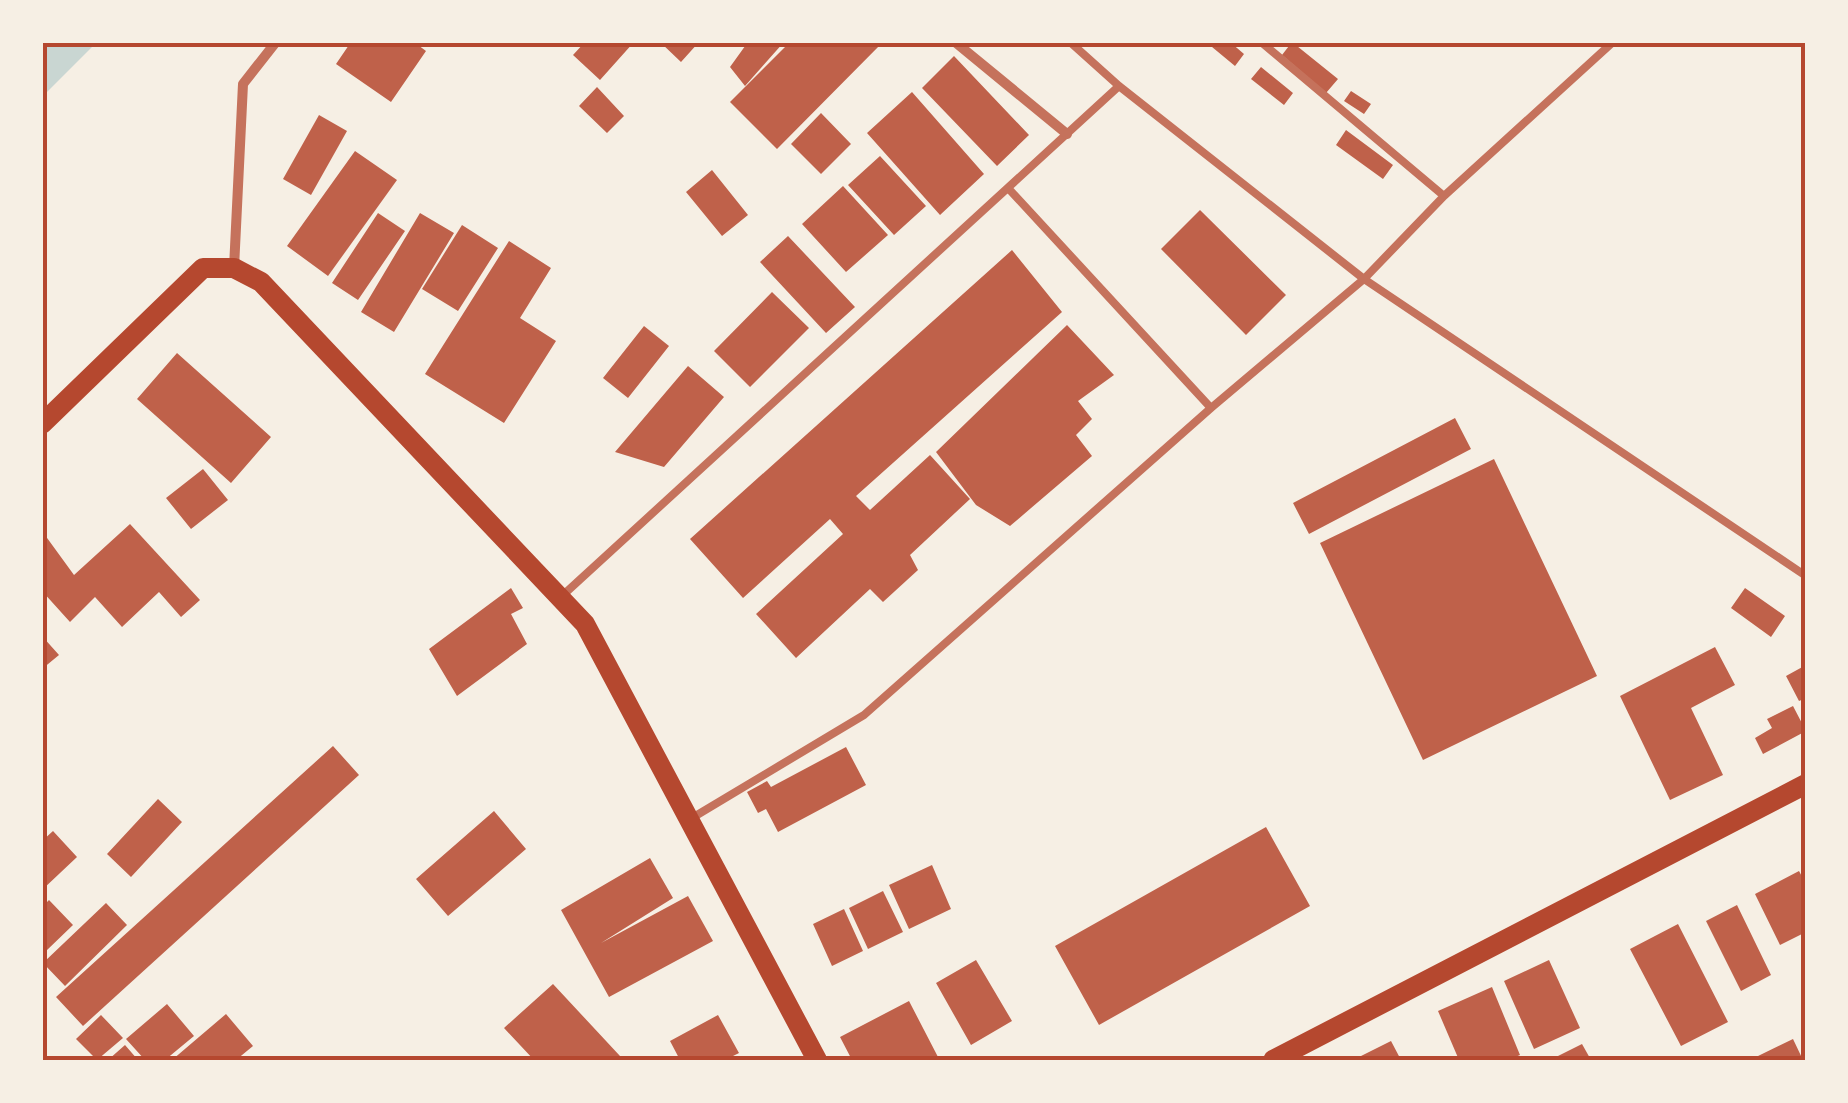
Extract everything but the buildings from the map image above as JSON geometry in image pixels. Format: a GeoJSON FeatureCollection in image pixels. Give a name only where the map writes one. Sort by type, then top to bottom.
{"type":"FeatureCollection","features":[{"type":"Feature","properties":{"kind":"main road"},"geometry":{"type":"LineString","coordinates":[[42,424],[203,268],[234,268],[261,282],[585,624],[817,1060]]}},
{"type":"Feature","properties":{"kind":"main road"},"geometry":{"type":"LineString","coordinates":[[1275,1060],[1806,784]]}},
{"type":"Feature","properties":{"kind":"street"},"geometry":{"type":"LineString","coordinates":[[234,268],[243,84],[276,42]]}},
{"type":"Feature","properties":{"kind":"street"},"geometry":{"type":"LineString","coordinates":[[956,42],[1067,134]]}},
{"type":"Feature","properties":{"kind":"lane"},"geometry":{"type":"LineString","coordinates":[[1070,42],[1119,86],[1364,278],[1806,576]]}},
{"type":"Feature","properties":{"kind":"lane"},"geometry":{"type":"LineString","coordinates":[[1261,42],[1444,196]]}},
{"type":"Feature","properties":{"kind":"lane"},"geometry":{"type":"LineString","coordinates":[[688,820],[864,715],[1364,278],[1444,196],[1613,42]]}},
{"type":"Feature","properties":{"kind":"lane"},"geometry":{"type":"LineString","coordinates":[[560,598],[1119,86]]}},
{"type":"Feature","properties":{"kind":"lane"},"geometry":{"type":"LineString","coordinates":[[1008,188],[1211,408]]}},
{"type":"Feature","properties":{"kind":"shaded area"},"geometry":{"type":"Polygon","coordinates":[[[43,42],[96,43],[43,96],[43,42]]]}}]}
